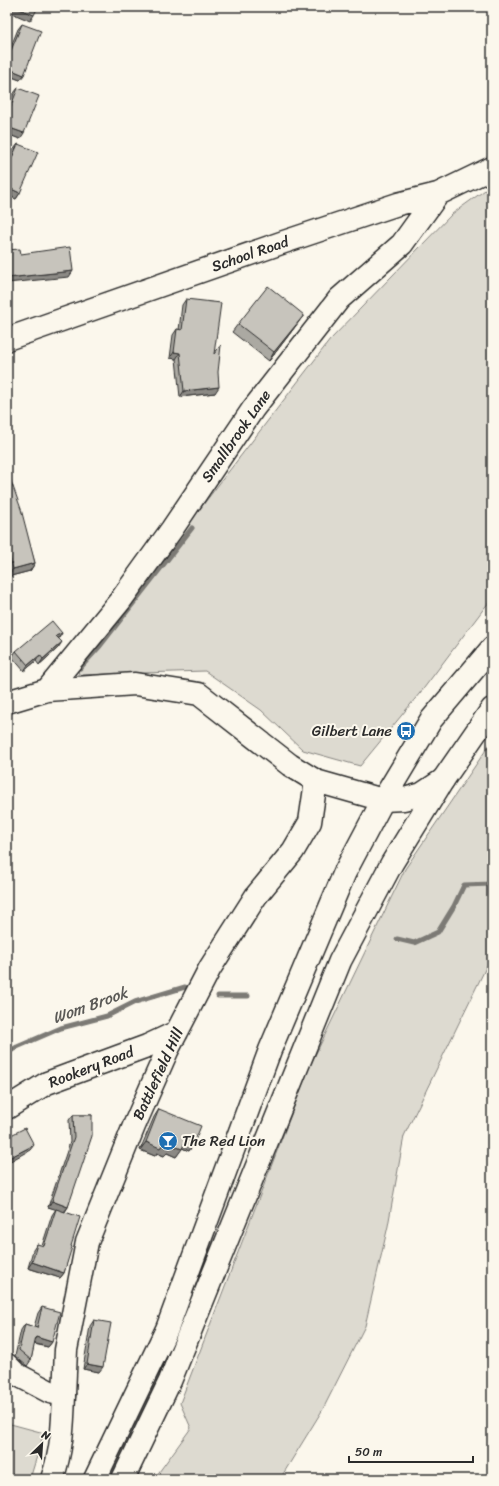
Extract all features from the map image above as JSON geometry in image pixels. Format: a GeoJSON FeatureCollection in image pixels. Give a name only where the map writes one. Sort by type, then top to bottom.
{"type":"FeatureCollection","features":[{"type":"Feature","properties":{"kind":"main road","name":"School Road"},"geometry":{"type":"LineString","coordinates":[[7,338],[369,213],[438,194],[492,168]]}},
{"type":"Feature","properties":{"kind":"main road","name":"Smallbrook Lane"},"geometry":{"type":"LineString","coordinates":[[47,690],[120,601],[172,529],[253,409],[339,299],[402,244],[438,194]]}},
{"type":"Feature","properties":{"kind":"main road"},"geometry":{"type":"LineString","coordinates":[[95,1479],[166,1329],[270,1050],[345,872],[383,800],[431,720],[492,648]]}},
{"type":"Feature","properties":{"kind":"main road"},"geometry":{"type":"LineString","coordinates":[[7,702],[47,690],[135,684],[199,694],[290,765],[316,780],[383,800],[404,799],[422,794],[443,780]]}},
{"type":"Feature","properties":{"kind":"main road"},"geometry":{"type":"LineString","coordinates":[[123,1479],[170,1381],[340,961],[392,863],[443,780],[492,709]]}},
{"type":"Feature","properties":{"kind":"main road","name":"Battlefield Hill"},"geometry":{"type":"LineString","coordinates":[[52,1479],[63,1432],[66,1350],[87,1242],[134,1126],[167,1051],[210,968],[256,896],[293,851],[310,822],[316,780]]}},
{"type":"Feature","properties":{"kind":"main road","name":"Rookery Road"},"geometry":{"type":"LineString","coordinates":[[7,1108],[47,1083],[147,1046],[177,1032]]}},
{"type":"Feature","properties":{"kind":"main road"},"geometry":{"type":"LineString","coordinates":[[7,1365],[16,1374],[50,1392],[64,1395]]}},
{"type":"Feature","properties":{"kind":"shaded area"},"geometry":{"type":"Polygon","coordinates":[[[492,185],[492,599],[424,688],[360,766],[303,750],[261,710],[205,671],[79,675],[76,660],[105,632],[330,340],[452,214],[492,185]]]}},
{"type":"Feature","properties":{"kind":"shaded area"},"geometry":{"type":"Polygon","coordinates":[[[492,741],[492,955],[404,1136],[388,1226],[365,1326],[323,1409],[280,1479],[154,1479],[191,1428],[180,1403],[309,1068],[405,869],[492,741]]]}},
{"type":"Feature","properties":{"kind":"shaded area"},"geometry":{"type":"Polygon","coordinates":[[[7,1423],[44,1433],[30,1479],[7,1479],[7,1423]]]}},
{"type":"Feature","properties":{"kind":"building"},"geometry":{"type":"Polygon","coordinates":[[[15,7],[38,7],[34,15],[15,7]]]}},
{"type":"Feature","properties":{"kind":"building"},"geometry":{"type":"Polygon","coordinates":[[[22,24],[41,31],[24,75],[7,68],[7,60],[22,24]]]}},
{"type":"Feature","properties":{"kind":"building"},"geometry":{"type":"Polygon","coordinates":[[[18,88],[39,96],[24,133],[7,127],[7,116],[18,88]]]}},
{"type":"Feature","properties":{"kind":"building"},"geometry":{"type":"Polygon","coordinates":[[[18,144],[38,152],[20,193],[7,187],[7,169],[18,144]]]}},
{"type":"Feature","properties":{"kind":"building"},"geometry":{"type":"Polygon","coordinates":[[[70,247],[73,271],[7,278],[7,250],[20,249],[21,254],[70,247]]]}},
{"type":"Feature","properties":{"kind":"building"},"geometry":{"type":"Polygon","coordinates":[[[268,286],[304,315],[274,352],[238,324],[268,286]]]}},
{"type":"Feature","properties":{"kind":"building"},"geometry":{"type":"Polygon","coordinates":[[[186,299],[221,303],[214,354],[221,345],[218,372],[219,387],[184,391],[180,353],[174,352],[177,329],[182,330],[186,299]]]}},
{"type":"Feature","properties":{"kind":"building"},"geometry":{"type":"Polygon","coordinates":[[[7,470],[21,509],[35,563],[13,569],[7,546],[7,470]]]}},
{"type":"Feature","properties":{"kind":"building"},"geometry":{"type":"Polygon","coordinates":[[[52,621],[62,633],[56,636],[62,642],[43,659],[40,655],[28,665],[16,651],[52,621]]]}},
{"type":"Feature","properties":{"kind":"building","name":"The Red Lion"},"geometry":{"type":"Polygon","coordinates":[[[159,1109],[201,1126],[194,1143],[186,1139],[182,1149],[172,1145],[170,1148],[162,1145],[160,1148],[146,1142],[159,1109]]]}},
{"type":"Feature","properties":{"kind":"building"},"geometry":{"type":"Polygon","coordinates":[[[73,1115],[92,1115],[92,1136],[68,1207],[52,1201],[74,1137],[73,1115]]]}},
{"type":"Feature","properties":{"kind":"building"},"geometry":{"type":"Polygon","coordinates":[[[25,1128],[34,1145],[7,1159],[7,1137],[25,1128]]]}},
{"type":"Feature","properties":{"kind":"building"},"geometry":{"type":"Polygon","coordinates":[[[56,1209],[80,1217],[64,1273],[32,1262],[37,1244],[44,1246],[56,1209]]]}},
{"type":"Feature","properties":{"kind":"building"},"geometry":{"type":"Polygon","coordinates":[[[42,1307],[60,1312],[52,1342],[36,1337],[31,1360],[19,1350],[25,1324],[37,1328],[42,1307]]]}},
{"type":"Feature","properties":{"kind":"building"},"geometry":{"type":"Polygon","coordinates":[[[94,1320],[111,1323],[103,1367],[87,1364],[94,1320]]]}},
{"type":"Feature","properties":{"kind":"waterway"},"geometry":{"type":"LineString","coordinates":[[80,668],[100,646],[192,528]]}},
{"type":"Feature","properties":{"kind":"waterway","name":"Wom Brook"},"geometry":{"type":"LineString","coordinates":[[397,939],[414,943],[438,932],[454,906],[464,885],[492,884]]}},
{"type":"Feature","properties":{"kind":"waterway","name":"Wom Brook"},"geometry":{"type":"LineString","coordinates":[[7,1053],[17,1047],[61,1028],[107,1016],[135,1002],[185,987]]}},
{"type":"Feature","properties":{"kind":"waterway","name":"Wom Brook"},"geometry":{"type":"LineString","coordinates":[[218,996],[248,996]]}},
{"type":"Feature","properties":{"kind":"place","name":"Gilbert Lane"},"geometry":{"type":"Point","coordinates":[406,731]}},
{"type":"Feature","properties":{"kind":"place","name":"The Red Lion"},"geometry":{"type":"Point","coordinates":[168,1141]}}]}
